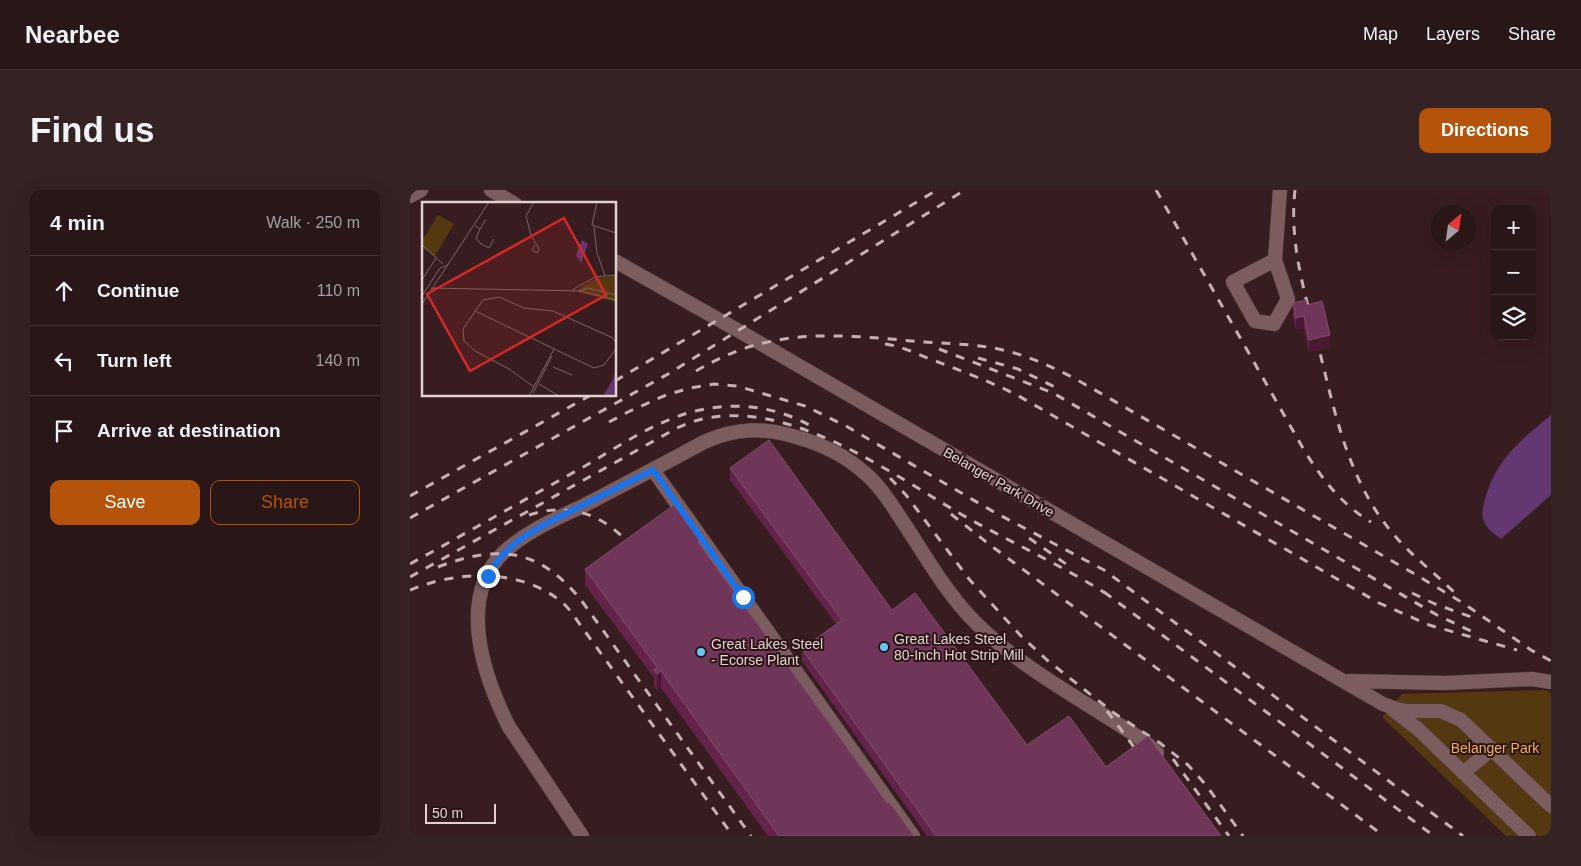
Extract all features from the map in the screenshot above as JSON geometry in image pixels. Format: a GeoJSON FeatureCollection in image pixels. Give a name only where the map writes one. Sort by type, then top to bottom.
{"type":"FeatureCollection","features":[{"type":"Feature","properties":{"kind":"street"},"geometry":{"type":"LineString","coordinates":[[410,196],[422,190]]}},
{"type":"Feature","properties":{"kind":"street"},"geometry":{"type":"LineString","coordinates":[[492,190],[513,202]]}},
{"type":"Feature","properties":{"kind":"street"},"geometry":{"type":"LineString","coordinates":[[1276,260],[1233,282],[1255,321],[1274,324],[1288,299],[1276,260],[1280,190]]}},
{"type":"Feature","properties":{"kind":"street","name":"Belanger Park Drive"},"geometry":{"type":"LineString","coordinates":[[616,262],[1385,705]]}},
{"type":"Feature","properties":{"kind":"street"},"geometry":{"type":"LineString","coordinates":[[582,836],[509,727],[487,675],[477,619],[481,597],[492,567],[516,542],[548,522],[722,434],[745,430],[770,431],[807,440],[855,464],[878,486],[937,573],[963,609],[977,624],[1020,659],[1152,746],[1166,764]]}},
{"type":"Feature","properties":{"kind":"street"},"geometry":{"type":"LineString","coordinates":[[653,470],[913,836]]}},
{"type":"Feature","properties":{"kind":"street"},"geometry":{"type":"LineString","coordinates":[[1343,681],[1438,684],[1532,679],[1551,682]]}},
{"type":"Feature","properties":{"kind":"street"},"geometry":{"type":"LineString","coordinates":[[1385,705],[1407,711],[1441,712],[1452,715],[1466,724],[1551,806]]}},
{"type":"Feature","properties":{"kind":"street"},"geometry":{"type":"LineString","coordinates":[[1385,705],[1418,728],[1529,836]]}},
{"type":"Feature","properties":{"kind":"street"},"geometry":{"type":"LineString","coordinates":[[1463,773],[1492,749]]}},
{"type":"Feature","properties":{"kind":"green space","name":"Belanger Park"},"geometry":{"type":"Polygon","coordinates":[[[1545,690],[1551,693],[1551,836],[1506,836],[1382,717],[1402,694],[1545,690]]]}},
{"type":"Feature","properties":{"kind":"shaded area"},"geometry":{"type":"Polygon","coordinates":[[[1551,415],[1551,495],[1501,539],[1488,528],[1482,516],[1491,482],[1504,460],[1520,441],[1551,415]]]}},
{"type":"Feature","properties":{"kind":"building"},"geometry":{"type":"Polygon","coordinates":[[[1306,300],[1307,305],[1322,301],[1330,335],[1309,340],[1304,316],[1296,318],[1293,303],[1306,300]]]}},
{"type":"Feature","properties":{"kind":"building","name":"Great Lakes Steel 80-Inch Hot Strip Mill"},"geometry":{"type":"Polygon","coordinates":[[[769,440],[892,610],[915,593],[1027,745],[1069,716],[1106,767],[1148,736],[1221,836],[936,836],[802,649],[842,620],[730,468],[769,440]]]}},
{"type":"Feature","properties":{"kind":"building","name":"Great Lakes Steel - Ecorse Plant"},"geometry":{"type":"Polygon","coordinates":[[[674,505],[700,541],[698,542],[887,803],[889,802],[914,836],[779,836],[661,671],[657,674],[654,670],[657,667],[585,569],[674,505]]]}},
{"type":"Feature","properties":{"kind":"railway"},"geometry":{"type":"LineString","coordinates":[[616,380],[937,190]]}},
{"type":"Feature","properties":{"kind":"railway"},"geometry":{"type":"LineString","coordinates":[[410,518],[668,374],[965,190]]}},
{"type":"Feature","properties":{"kind":"railway"},"geometry":{"type":"LineString","coordinates":[[1156,190],[1311,461],[1341,499],[1371,522]]}},
{"type":"Feature","properties":{"kind":"railway"},"geometry":{"type":"LineString","coordinates":[[1295,190],[1295,239],[1311,318]]}},
{"type":"Feature","properties":{"kind":"railway"},"geometry":{"type":"LineString","coordinates":[[696,371],[743,349],[773,341],[810,336],[848,336],[966,345],[987,347],[1025,356],[1074,378],[1413,573],[1463,603],[1531,650],[1551,661]]}},
{"type":"Feature","properties":{"kind":"railway"},"geometry":{"type":"LineString","coordinates":[[1316,337],[1344,442],[1353,467],[1365,491],[1378,514],[1395,536],[1456,594]]}},
{"type":"Feature","properties":{"kind":"railway"},"geometry":{"type":"LineString","coordinates":[[885,344],[908,350],[985,380],[1017,395],[1379,603],[1429,625],[1517,650]]}},
{"type":"Feature","properties":{"kind":"railway"},"geometry":{"type":"LineString","coordinates":[[939,349],[1053,393],[1437,615],[1473,632]]}},
{"type":"Feature","properties":{"kind":"railway"},"geometry":{"type":"LineString","coordinates":[[978,358],[1018,369],[1055,387]]}},
{"type":"Feature","properties":{"kind":"railway"},"geometry":{"type":"LineString","coordinates":[[609,422],[666,395],[714,384],[737,386],[805,406],[846,426],[994,512],[1104,570],[1463,836]]}},
{"type":"Feature","properties":{"kind":"railway"},"geometry":{"type":"LineString","coordinates":[[410,496],[589,396]]}},
{"type":"Feature","properties":{"kind":"railway"},"geometry":{"type":"LineString","coordinates":[[410,564],[640,433],[684,414],[715,407],[760,408],[789,416],[816,429]]}},
{"type":"Feature","properties":{"kind":"railway"},"geometry":{"type":"LineString","coordinates":[[410,577],[677,428],[714,417],[753,417],[792,425],[831,440],[1110,596]]}},
{"type":"Feature","properties":{"kind":"railway"},"geometry":{"type":"LineString","coordinates":[[890,478],[906,495],[969,579],[1021,636],[1047,660],[1114,713],[1160,743],[1188,765],[1206,785],[1243,836]]}},
{"type":"Feature","properties":{"kind":"railway"},"geometry":{"type":"LineString","coordinates":[[529,515],[559,510],[588,514],[613,528],[634,550]]}},
{"type":"Feature","properties":{"kind":"railway"},"geometry":{"type":"LineString","coordinates":[[951,514],[990,545],[1384,836]]}},
{"type":"Feature","properties":{"kind":"railway"},"geometry":{"type":"LineString","coordinates":[[1029,538],[1066,564]]}},
{"type":"Feature","properties":{"kind":"railway"},"geometry":{"type":"LineString","coordinates":[[438,567],[460,559],[500,554],[518,556],[536,562],[552,572],[584,604],[751,836]]}},
{"type":"Feature","properties":{"kind":"railway"},"geometry":{"type":"LineString","coordinates":[[410,590],[429,583],[449,579],[490,576],[531,584],[549,593],[565,605],[733,836]]}},
{"type":"Feature","properties":{"kind":"railway"},"geometry":{"type":"LineString","coordinates":[[1104,592],[1434,836]]}},
{"type":"Feature","properties":{"kind":"railway"},"geometry":{"type":"LineString","coordinates":[[1412,593],[1435,604],[1477,619]]}},
{"type":"Feature","properties":{"kind":"railway"},"geometry":{"type":"LineString","coordinates":[[1107,711],[1140,755]]}},
{"type":"Feature","properties":{"kind":"railway"},"geometry":{"type":"LineString","coordinates":[[1173,759],[1229,836]]}},
{"type":"Feature","properties":{"kind":"place","name":"Great Lakes Steel 80-Inch Hot Strip Mill"},"geometry":{"type":"Point","coordinates":[884,647]}},
{"type":"Feature","properties":{"kind":"place","name":"Great Lakes Steel - Ecorse Plant"},"geometry":{"type":"Point","coordinates":[701,652]}},
{"type":"Feature","properties":{"kind":"route"},"geometry":{"type":"LineString","coordinates":[[488,576],[498,559],[516,542],[531,532],[653,470],[743,597]]}}]}
